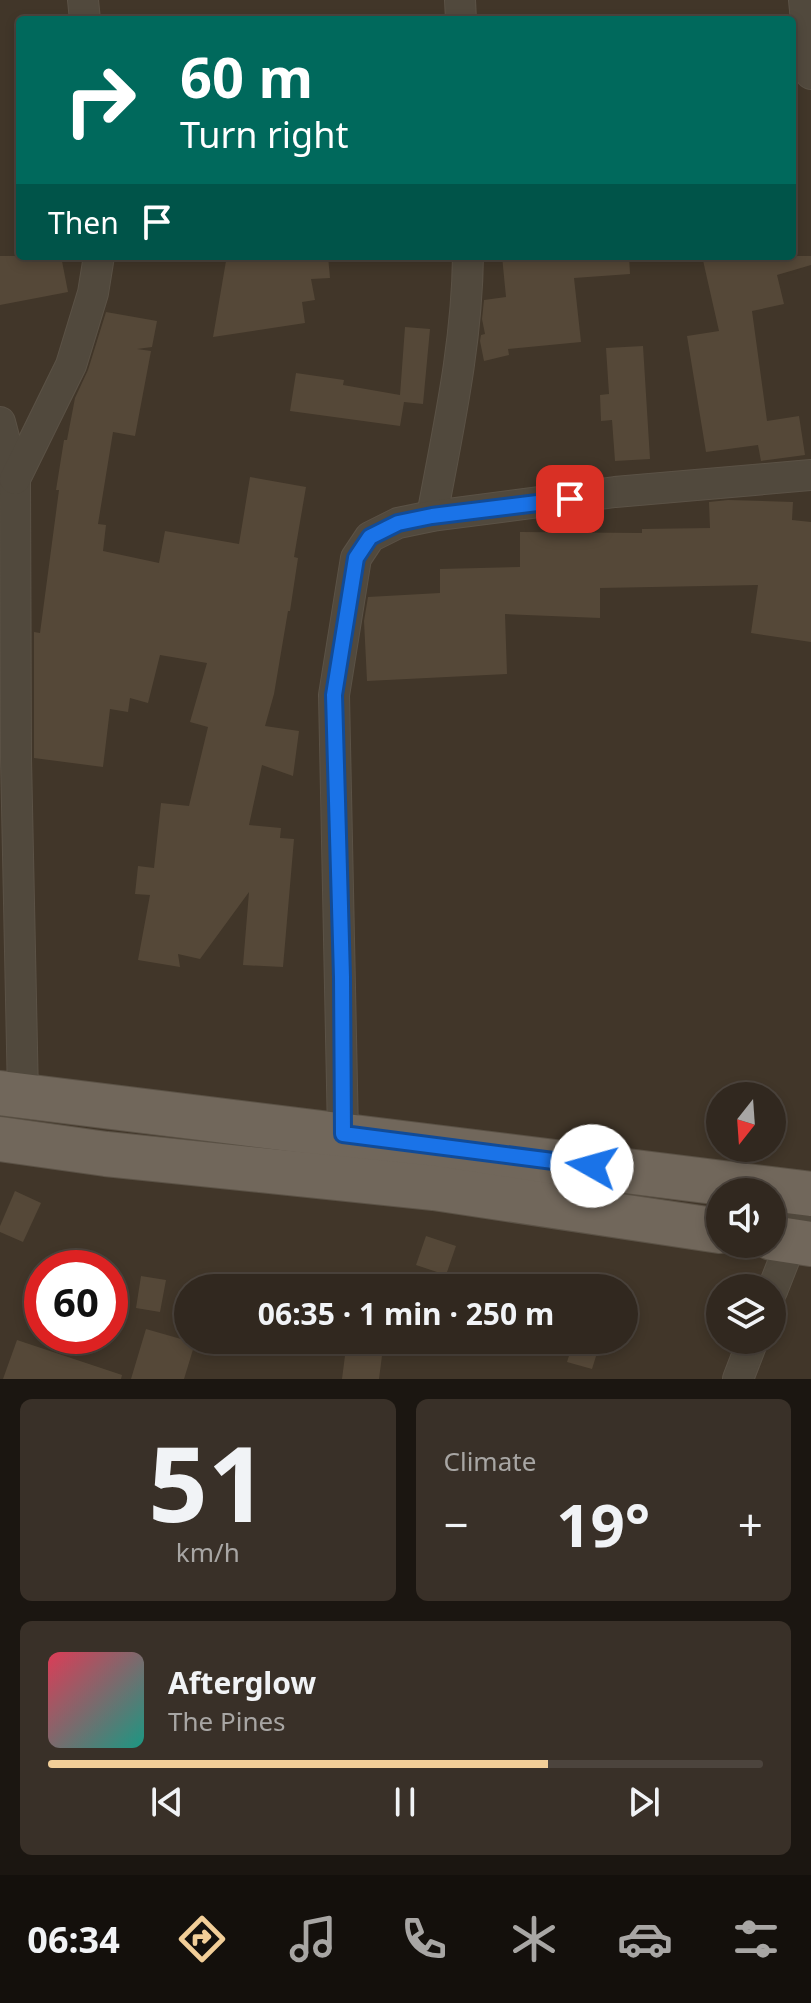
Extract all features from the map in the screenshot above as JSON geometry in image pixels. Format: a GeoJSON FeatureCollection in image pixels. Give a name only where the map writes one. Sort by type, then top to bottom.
{"type":"FeatureCollection","features":[{"type":"Feature","properties":{"kind":"main road"},"geometry":{"type":"LineString","coordinates":[[11,1095],[810,1194]]}},
{"type":"Feature","properties":{"kind":"main road"},"geometry":{"type":"LineString","coordinates":[[0,1139],[122,1156],[434,1188],[706,1229]]}},
{"type":"Feature","properties":{"kind":"street"},"geometry":{"type":"LineString","coordinates":[[804,0],[811,74]]}},
{"type":"Feature","properties":{"kind":"street"},"geometry":{"type":"LineString","coordinates":[[15,479],[71,365],[93,293],[98,260]]}},
{"type":"Feature","properties":{"kind":"street"},"geometry":{"type":"LineString","coordinates":[[432,516],[451,424],[463,340],[468,260]]}},
{"type":"Feature","properties":{"kind":"street"},"geometry":{"type":"LineString","coordinates":[[0,422],[15,479],[16,758],[11,1095]]}},
{"type":"Feature","properties":{"kind":"street"},"geometry":{"type":"LineString","coordinates":[[343,1134],[334,695],[356,558],[370,537],[398,523],[432,516],[615,492],[811,475]]}},
{"type":"Feature","properties":{"kind":"street"},"geometry":{"type":"LineString","coordinates":[[778,1274],[810,1194]]}},
{"type":"Feature","properties":{"kind":"street"},"geometry":{"type":"LineString","coordinates":[[738,1379],[748,1354]]}},
{"type":"Feature","properties":{"kind":"building"},"geometry":{"type":"Polygon","coordinates":[[[0,256],[16,256],[16,260],[62,260],[68,292],[0,305],[0,256]]]}},
{"type":"Feature","properties":{"kind":"building"},"geometry":{"type":"Polygon","coordinates":[[[796,256],[811,256],[811,265],[777,275],[784,304],[752,311],[767,421],[799,416],[805,455],[761,461],[758,445],[706,452],[687,336],[719,331],[703,260],[796,260],[796,256]]]}},
{"type":"Feature","properties":{"kind":"building"},"geometry":{"type":"Polygon","coordinates":[[[328,260],[330,278],[311,279],[315,300],[302,302],[305,323],[213,337],[226,261],[328,260]]]}},
{"type":"Feature","properties":{"kind":"building"},"geometry":{"type":"Polygon","coordinates":[[[502,260],[629,260],[630,274],[574,278],[581,342],[508,349],[509,355],[484,361],[480,341],[481,335],[485,334],[482,319],[484,300],[506,297],[502,260]]]}},
{"type":"Feature","properties":{"kind":"building"},"geometry":{"type":"Polygon","coordinates":[[[106,312],[157,321],[152,347],[137,349],[151,351],[135,436],[113,432],[98,524],[106,525],[103,551],[159,563],[165,531],[239,544],[250,477],[306,487],[294,557],[298,558],[290,611],[265,726],[299,731],[293,776],[262,765],[249,825],[281,828],[280,838],[294,839],[283,967],[243,965],[249,892],[200,959],[178,954],[180,967],[138,960],[150,895],[135,894],[138,866],[154,868],[161,803],[189,806],[208,727],[190,722],[207,663],[160,655],[148,703],[130,698],[128,712],[110,709],[103,767],[34,758],[34,632],[40,633],[64,440],[67,440],[75,398],[88,370],[106,312]]]}},
{"type":"Feature","properties":{"kind":"building"},"geometry":{"type":"Polygon","coordinates":[[[405,327],[430,329],[423,404],[404,402],[400,426],[290,411],[296,373],[344,380],[343,385],[400,395],[405,327]]]}},
{"type":"Feature","properties":{"kind":"building"},"geometry":{"type":"Polygon","coordinates":[[[643,346],[650,459],[615,461],[612,420],[601,421],[600,395],[609,394],[606,348],[643,346]]]}},
{"type":"Feature","properties":{"kind":"building"},"geometry":{"type":"Polygon","coordinates":[[[709,502],[793,502],[792,520],[811,522],[811,642],[751,633],[758,585],[600,588],[600,618],[505,614],[507,674],[367,681],[364,621],[368,597],[440,593],[440,569],[520,567],[520,532],[642,533],[642,529],[710,528],[709,502]]]}},
{"type":"Feature","properties":{"kind":"building"},"geometry":{"type":"Polygon","coordinates":[[[15,1191],[41,1203],[23,1242],[0,1232],[15,1191]]]}},
{"type":"Feature","properties":{"kind":"building"},"geometry":{"type":"Polygon","coordinates":[[[426,1236],[456,1246],[446,1274],[416,1265],[426,1236]]]}},
{"type":"Feature","properties":{"kind":"building"},"geometry":{"type":"Polygon","coordinates":[[[141,1276],[166,1280],[160,1312],[136,1308],[141,1276]]]}},
{"type":"Feature","properties":{"kind":"building"},"geometry":{"type":"Polygon","coordinates":[[[146,1329],[174,1337],[174,1354],[192,1354],[184,1379],[131,1379],[146,1329]]]}},
{"type":"Feature","properties":{"kind":"building"},"geometry":{"type":"Polygon","coordinates":[[[17,1340],[24,1342],[24,1354],[59,1354],[122,1375],[121,1379],[3,1379],[17,1340]]]}},
{"type":"Feature","properties":{"kind":"building"},"geometry":{"type":"Polygon","coordinates":[[[345,1354],[382,1354],[379,1379],[342,1379],[345,1354]]]}},
{"type":"Feature","properties":{"kind":"building"},"geometry":{"type":"Polygon","coordinates":[[[570,1354],[597,1354],[592,1369],[567,1362],[570,1354]]]}},
{"type":"Feature","properties":{"kind":"route"},"geometry":{"type":"LineString","coordinates":[[570,499],[398,523],[370,537],[356,558],[334,695],[343,1134],[592,1166]]}}]}
